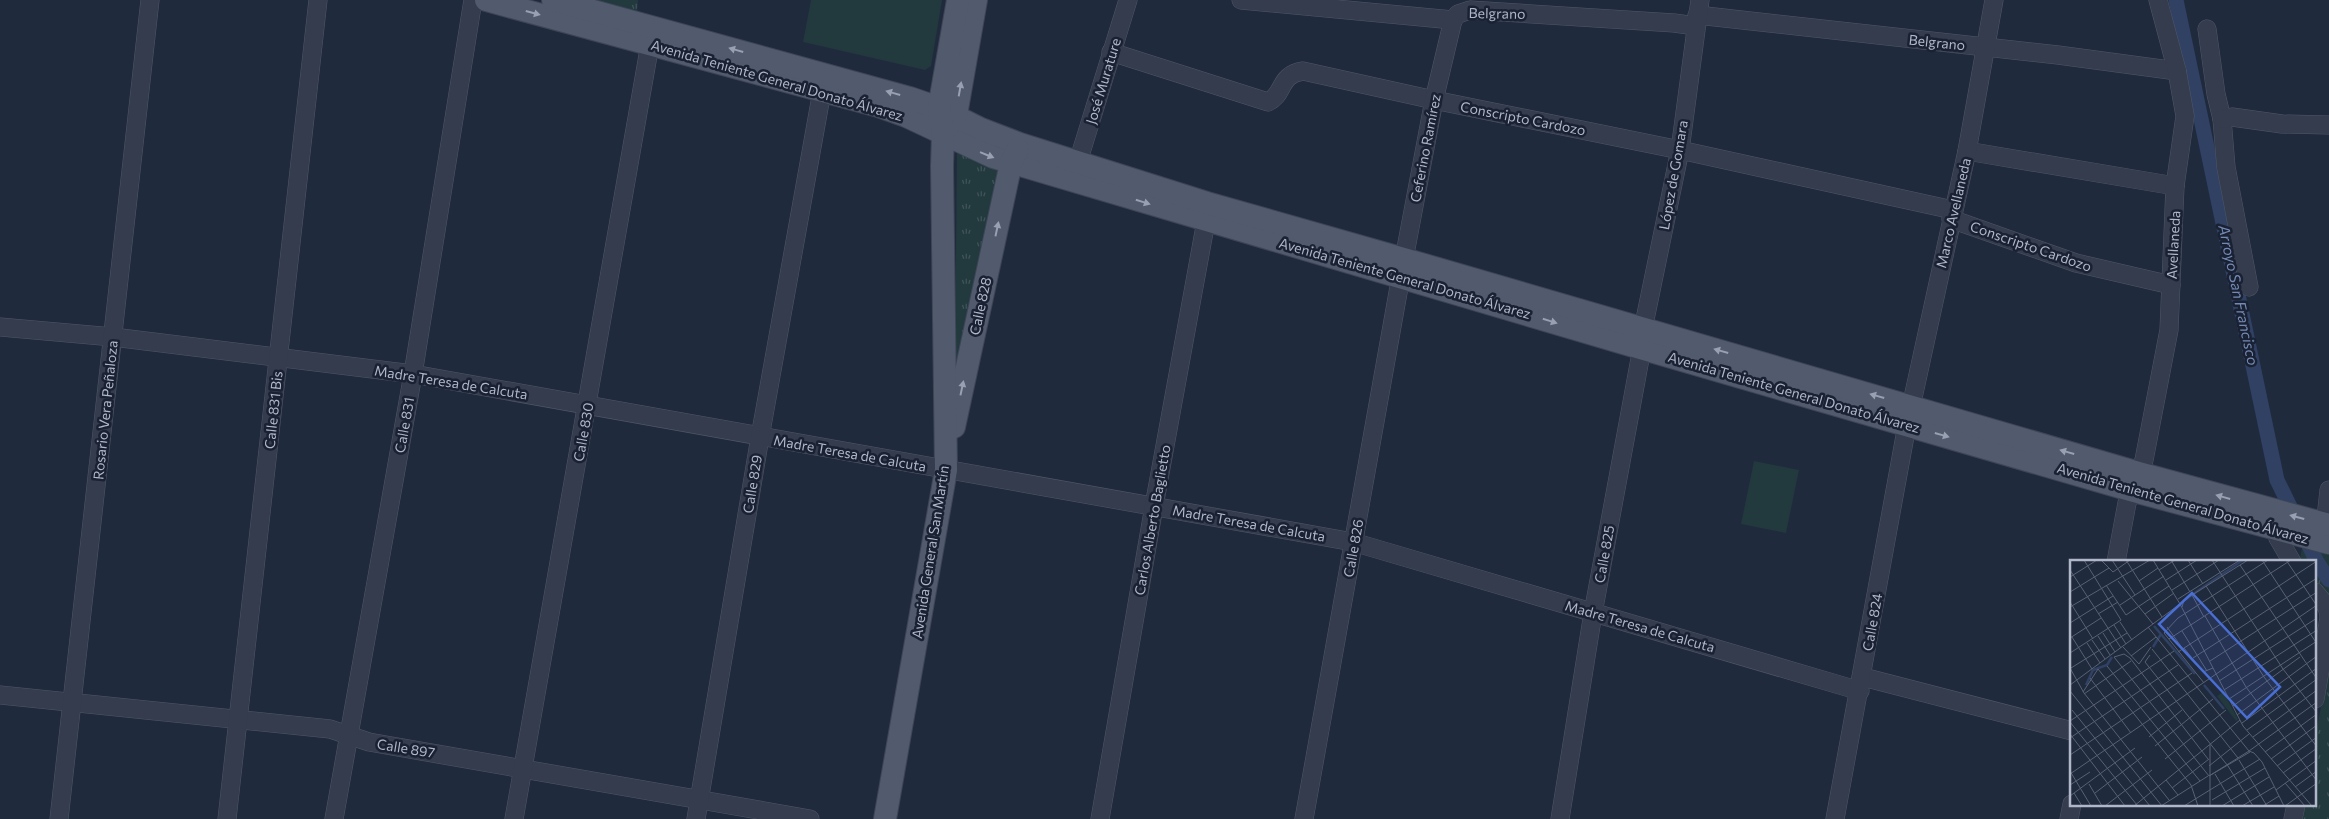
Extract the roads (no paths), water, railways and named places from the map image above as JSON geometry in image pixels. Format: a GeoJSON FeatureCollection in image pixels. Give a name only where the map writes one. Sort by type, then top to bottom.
{"type":"FeatureCollection","features":[{"type":"Feature","properties":{"kind":"main road","name":"Avenida Teniente General Donato Álvarez"},"geometry":{"type":"LineString","coordinates":[[486,0],[878,106],[946,119],[981,129],[1016,154],[1206,221],[1402,267]]}},
{"type":"Feature","properties":{"kind":"main road","name":"Avenida Teniente General Donato Álvarez"},"geometry":{"type":"LineString","coordinates":[[553,0],[910,98],[946,119]]}},
{"type":"Feature","properties":{"kind":"main road","name":"Avenida General San Martín"},"geometry":{"type":"LineString","coordinates":[[885,819],[946,470],[942,166],[958,0]]}},
{"type":"Feature","properties":{"kind":"main road","name":"Avenida General San Martín"},"geometry":{"type":"LineString","coordinates":[[946,119],[976,0]]}},
{"type":"Feature","properties":{"kind":"main road","name":"Avenida Teniente General Donato Álvarez"},"geometry":{"type":"LineString","coordinates":[[1016,154],[1078,162],[1402,267],[2135,481],[2327,534]]}},
{"type":"Feature","properties":{"kind":"main road","name":"Calle 828"},"geometry":{"type":"LineString","coordinates":[[946,470],[1016,154]]}},
{"type":"Feature","properties":{"kind":"street","name":"Rosario Vera Peñaloza"},"geometry":{"type":"LineString","coordinates":[[59,819],[150,0]]}},
{"type":"Feature","properties":{"kind":"street","name":"Calle 831 Bis"},"geometry":{"type":"LineString","coordinates":[[227,819],[318,0]]}},
{"type":"Feature","properties":{"kind":"street","name":"Calle 831"},"geometry":{"type":"LineString","coordinates":[[334,819],[413,374],[474,0]]}},
{"type":"Feature","properties":{"kind":"street","name":"José Murature"},"geometry":{"type":"LineString","coordinates":[[1078,162],[1128,0]]}},
{"type":"Feature","properties":{"kind":"street","name":"Belgrano"},"geometry":{"type":"LineString","coordinates":[[1240,0],[1453,20],[1458,14],[1470,10],[1674,22],[1697,14],[2177,70]]}},
{"type":"Feature","properties":{"kind":"street","name":"Marco Avellaneda"},"geometry":{"type":"LineString","coordinates":[[1909,415],[1967,151],[1987,48],[1994,0]]}},
{"type":"Feature","properties":{"kind":"street","name":"Avellaneda"},"geometry":{"type":"LineString","coordinates":[[2116,560],[2135,481],[2144,460],[2167,343],[2175,186],[2185,116],[2177,70],[2158,0]]}},
{"type":"Feature","properties":{"kind":"street","name":"López de Gomara"},"geometry":{"type":"LineString","coordinates":[[1643,338],[1680,150],[1697,14]]}},
{"type":"Feature","properties":{"kind":"street","name":"Ceferino Ramírez"},"geometry":{"type":"LineString","coordinates":[[1402,267],[1434,100],[1453,20]]}},
{"type":"Feature","properties":{"kind":"street"},"geometry":{"type":"LineString","coordinates":[[2207,29],[2216,94],[2222,119],[2226,167],[2249,287]]}},
{"type":"Feature","properties":{"kind":"street","name":"Calle 830"},"geometry":{"type":"LineString","coordinates":[[514,819],[588,406],[650,44]]}},
{"type":"Feature","properties":{"kind":"street","name":"Conscripto Cardozo"},"geometry":{"type":"LineString","coordinates":[[1111,52],[1268,102],[1275,96],[1288,76],[1303,71],[1434,100],[1680,150],[1952,215],[2076,264],[2171,285]]}},
{"type":"Feature","properties":{"kind":"street","name":"Calle 829"},"geometry":{"type":"LineString","coordinates":[[696,819],[760,437],[822,91]]}},
{"type":"Feature","properties":{"kind":"street"},"geometry":{"type":"LineString","coordinates":[[2222,119],[2232,117],[2282,124],[2329,125]]}},
{"type":"Feature","properties":{"kind":"street"},"geometry":{"type":"LineString","coordinates":[[1967,151],[2175,186]]}},
{"type":"Feature","properties":{"kind":"street","name":"Carlos Alberto Baglietto"},"geometry":{"type":"LineString","coordinates":[[1100,819],[1206,221]]}},
{"type":"Feature","properties":{"kind":"street","name":"Calle 826"},"geometry":{"type":"LineString","coordinates":[[1304,819],[1402,267]]}},
{"type":"Feature","properties":{"kind":"street","name":"Madre Teresa de Calcuta"},"geometry":{"type":"LineString","coordinates":[[0,327],[113,337],[413,374],[1354,542],[1593,613],[1861,684],[2070,731]]}},
{"type":"Feature","properties":{"kind":"street","name":"Calle 825"},"geometry":{"type":"LineString","coordinates":[[1560,819],[1593,613],[1643,338]]}},
{"type":"Feature","properties":{"kind":"street","name":"Calle 824"},"geometry":{"type":"LineString","coordinates":[[1836,819],[1909,415]]}},
{"type":"Feature","properties":{"kind":"street"},"geometry":{"type":"LineString","coordinates":[[2327,534],[2329,490]]}},
{"type":"Feature","properties":{"kind":"street"},"geometry":{"type":"LineString","coordinates":[[2272,519],[2280,543],[2291,560]]}},
{"type":"Feature","properties":{"kind":"street"},"geometry":{"type":"LineString","coordinates":[[2316,593],[2327,608],[2329,616],[2316,692]]}},
{"type":"Feature","properties":{"kind":"street","name":"Calle 897"},"geometry":{"type":"LineString","coordinates":[[0,694],[330,729],[369,742],[810,819]]}},
{"type":"Feature","properties":{"kind":"street"},"geometry":{"type":"LineString","coordinates":[[2069,819],[2072,806]]}},
{"type":"Feature","properties":{"kind":"street"},"geometry":{"type":"LineString","coordinates":[[2294,819],[2296,806]]}},
{"type":"Feature","properties":{"kind":"waterway","name":"Arroyo San Francisco"},"geometry":{"type":"LineString","coordinates":[[2176,0],[2277,480],[2317,562],[2329,580]]}}]}
